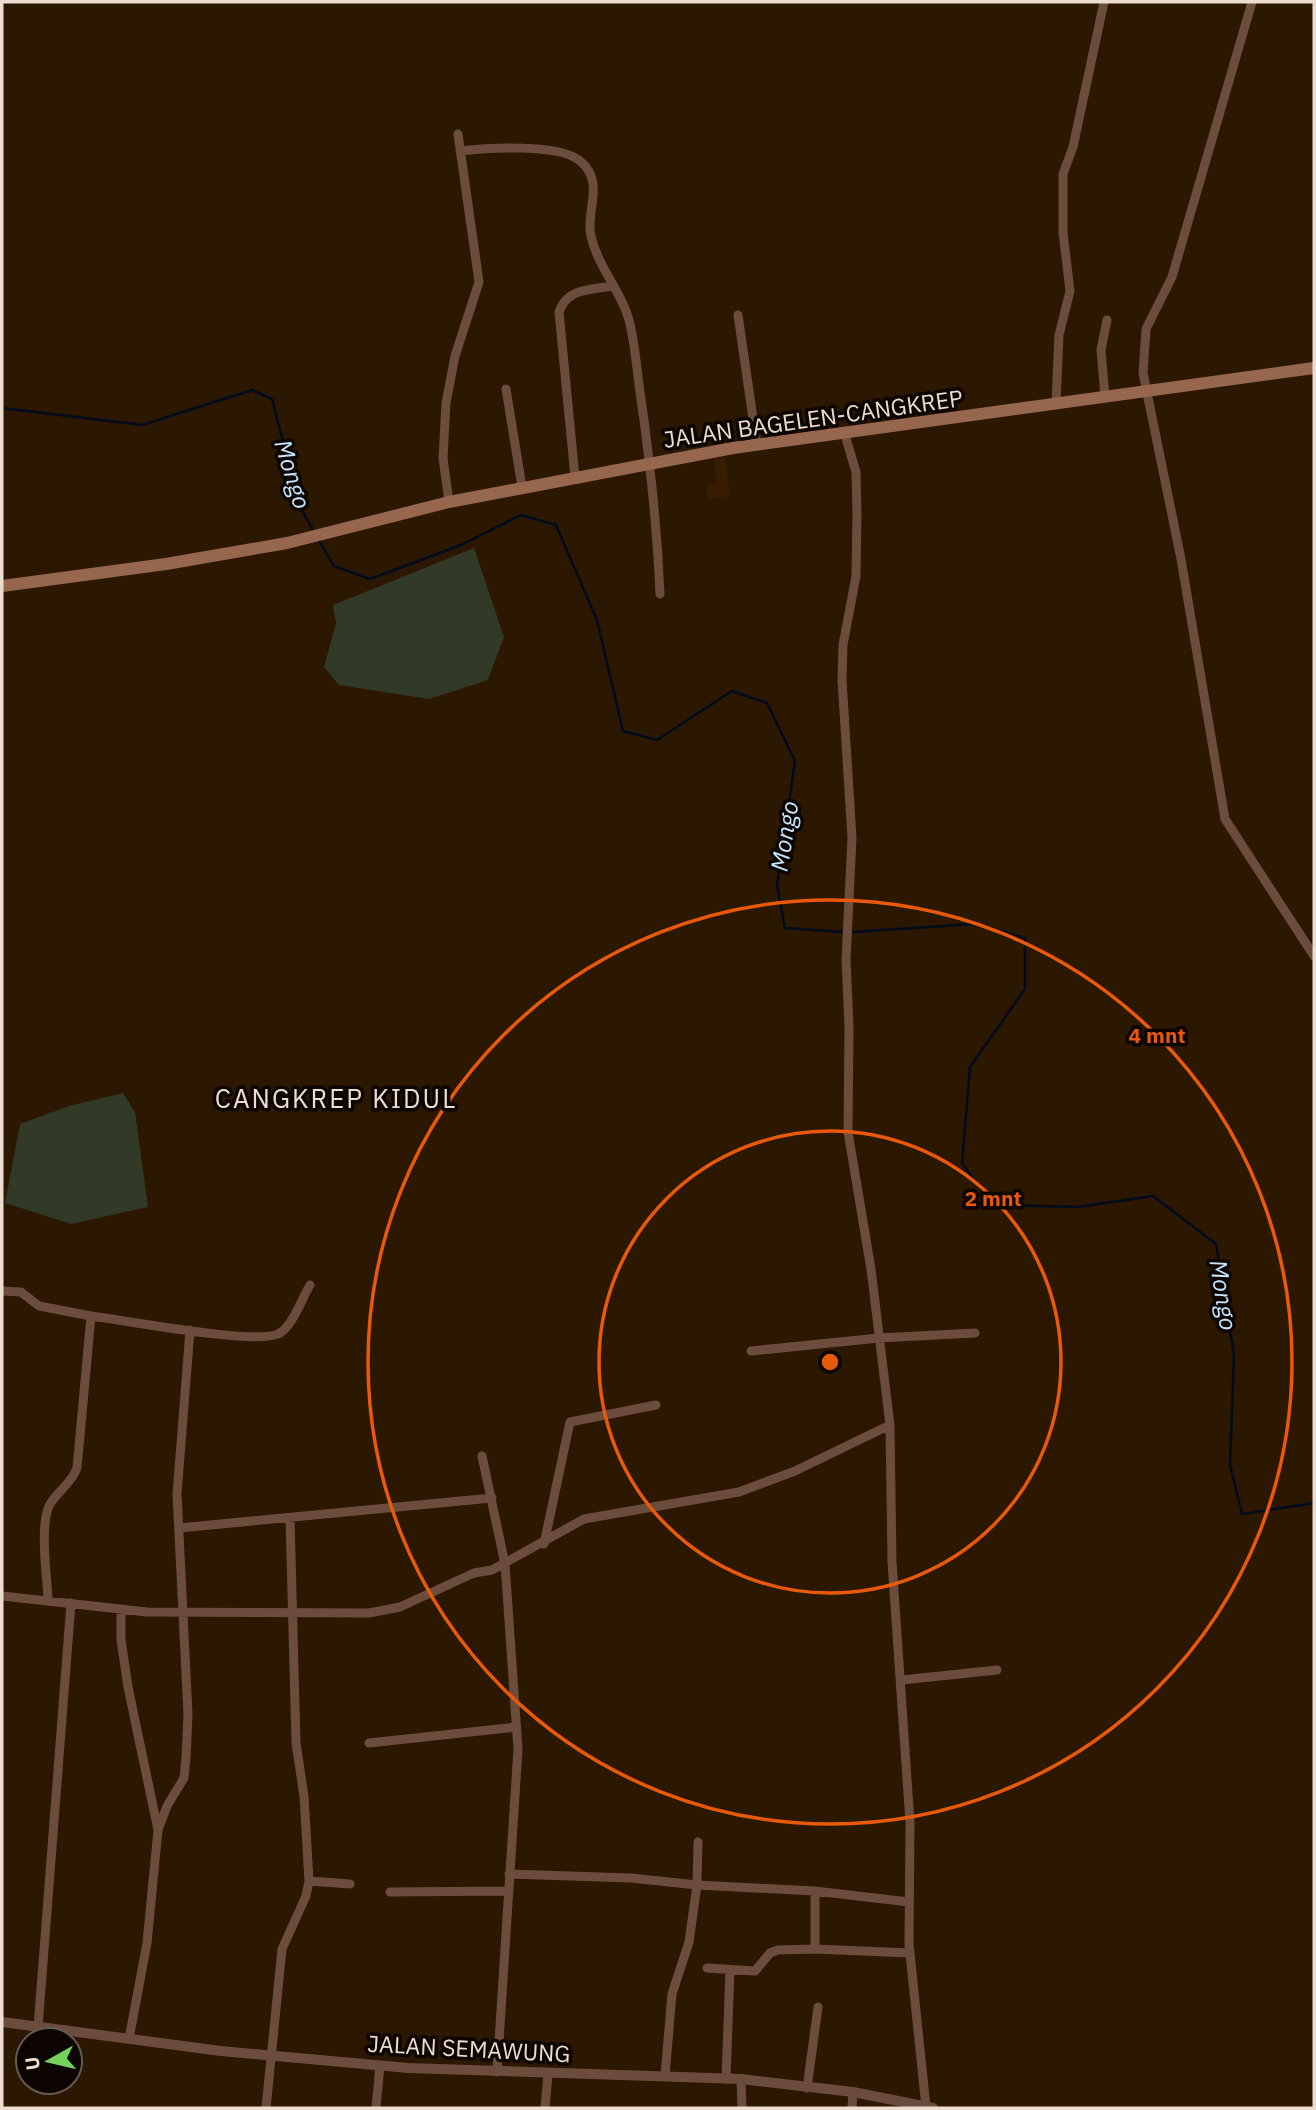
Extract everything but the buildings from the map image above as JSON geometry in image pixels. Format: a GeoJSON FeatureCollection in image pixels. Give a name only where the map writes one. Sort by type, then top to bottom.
{"type":"FeatureCollection","features":[{"type":"Feature","properties":{"kind":"main road","name":"JALAN BAGELEN-CANGKREP"},"geometry":{"type":"LineString","coordinates":[[2,586],[154,566],[287,543],[449,502],[651,463],[1314,368]]}},
{"type":"Feature","properties":{"kind":"street"},"geometry":{"type":"LineString","coordinates":[[1056,403],[1059,335],[1070,291],[1063,232],[1063,174],[1073,147],[1104,2]]}},
{"type":"Feature","properties":{"kind":"street"},"geometry":{"type":"LineString","coordinates":[[1252,2],[1172,277],[1143,339],[1147,391],[1181,559],[1226,819],[1314,956]]}},
{"type":"Feature","properties":{"kind":"street"},"geometry":{"type":"LineString","coordinates":[[449,502],[443,458],[446,403],[455,356],[479,282],[457,134]]}},
{"type":"Feature","properties":{"kind":"street"},"geometry":{"type":"LineString","coordinates":[[460,151],[546,150],[579,159],[594,187],[591,237],[630,324],[651,463],[660,594]]}},
{"type":"Feature","properties":{"kind":"street"},"geometry":{"type":"LineString","coordinates":[[575,477],[559,312],[563,301],[572,293],[612,286]]}},
{"type":"Feature","properties":{"kind":"street"},"geometry":{"type":"LineString","coordinates":[[738,315],[757,446]]}},
{"type":"Feature","properties":{"kind":"street"},"geometry":{"type":"LineString","coordinates":[[1105,397],[1101,350],[1107,320]]}},
{"type":"Feature","properties":{"kind":"street"},"geometry":{"type":"LineString","coordinates":[[506,388],[522,487]]}},
{"type":"Feature","properties":{"kind":"street"},"geometry":{"type":"LineString","coordinates":[[845,435],[856,472],[857,514],[856,576],[843,645],[842,680],[852,838],[846,960],[849,1026],[848,1132],[872,1269],[890,1425],[892,1562],[902,1680],[904,1765],[911,1822],[910,1953],[930,2108]]}},
{"type":"Feature","properties":{"kind":"street"},"geometry":{"type":"LineString","coordinates":[[2,1291],[21,1292],[39,1306],[91,1316],[190,1330],[259,1336],[278,1335],[286,1328],[310,1284]]}},
{"type":"Feature","properties":{"kind":"street"},"geometry":{"type":"LineString","coordinates":[[48,1599],[47,1517],[51,1504],[72,1482],[77,1468],[91,1316]]}},
{"type":"Feature","properties":{"kind":"street"},"geometry":{"type":"LineString","coordinates":[[129,2039],[147,1943],[158,1830],[167,1807],[184,1778],[186,1758],[188,1714],[177,1494],[190,1330]]}},
{"type":"Feature","properties":{"kind":"street"},"geometry":{"type":"LineString","coordinates":[[751,1351],[879,1338],[975,1333]]}},
{"type":"Feature","properties":{"kind":"street"},"geometry":{"type":"LineString","coordinates":[[544,1544],[570,1422],[656,1405]]}},
{"type":"Feature","properties":{"kind":"street"},"geometry":{"type":"LineString","coordinates":[[2,1596],[121,1609],[182,1612],[369,1613],[400,1607],[474,1573],[505,1564],[597,1515],[739,1492],[794,1471],[890,1425]]}},
{"type":"Feature","properties":{"kind":"street"},"geometry":{"type":"LineString","coordinates":[[482,1456],[505,1564],[518,1785],[509,1874],[497,2072]]}},
{"type":"Feature","properties":{"kind":"street"},"geometry":{"type":"LineString","coordinates":[[179,1528],[492,1498]]}},
{"type":"Feature","properties":{"kind":"street"},"geometry":{"type":"LineString","coordinates":[[266,2108],[283,1942],[306,1896],[309,1881],[304,1796],[296,1743],[290,1518]]}},
{"type":"Feature","properties":{"kind":"street"},"geometry":{"type":"LineString","coordinates":[[38,2026],[71,1603]]}},
{"type":"Feature","properties":{"kind":"street"},"geometry":{"type":"LineString","coordinates":[[121,1609],[121,1640],[128,1687],[158,1830]]}},
{"type":"Feature","properties":{"kind":"street"},"geometry":{"type":"LineString","coordinates":[[902,1680],[997,1670]]}},
{"type":"Feature","properties":{"kind":"street"},"geometry":{"type":"LineString","coordinates":[[369,1743],[516,1727]]}},
{"type":"Feature","properties":{"kind":"street"},"geometry":{"type":"LineString","coordinates":[[665,2076],[672,1994],[689,1942],[697,1885],[698,1842]]}},
{"type":"Feature","properties":{"kind":"street"},"geometry":{"type":"LineString","coordinates":[[509,1874],[631,1878],[697,1885],[815,1891],[909,1902]]}},
{"type":"Feature","properties":{"kind":"street"},"geometry":{"type":"LineString","coordinates":[[309,1881],[350,1884]]}},
{"type":"Feature","properties":{"kind":"street"},"geometry":{"type":"LineString","coordinates":[[390,1892],[509,1891]]}},
{"type":"Feature","properties":{"kind":"street"},"geometry":{"type":"LineString","coordinates":[[815,1891],[816,1950]]}},
{"type":"Feature","properties":{"kind":"street"},"geometry":{"type":"LineString","coordinates":[[707,1968],[755,1971],[770,1953],[778,1950],[910,1953]]}},
{"type":"Feature","properties":{"kind":"street"},"geometry":{"type":"LineString","coordinates":[[726,2080],[730,1970]]}},
{"type":"Feature","properties":{"kind":"street"},"geometry":{"type":"LineString","coordinates":[[807,2088],[818,2007]]}},
{"type":"Feature","properties":{"kind":"street","name":"JALAN SEMAWUNG"},"geometry":{"type":"LineString","coordinates":[[2,2022],[31,2026]]}},
{"type":"Feature","properties":{"kind":"street","name":"JALAN SEMAWUNG"},"geometry":{"type":"LineString","coordinates":[[84,2033],[380,2065],[548,2074],[741,2079],[853,2092],[930,2108]]}},
{"type":"Feature","properties":{"kind":"street"},"geometry":{"type":"LineString","coordinates":[[376,2108],[380,2065]]}},
{"type":"Feature","properties":{"kind":"street"},"geometry":{"type":"LineString","coordinates":[[545,2108],[548,2074]]}},
{"type":"Feature","properties":{"kind":"street"},"geometry":{"type":"LineString","coordinates":[[741,2079],[742,2108]]}},
{"type":"Feature","properties":{"kind":"street"},"geometry":{"type":"LineString","coordinates":[[852,2108],[853,2092]]}},
{"type":"Feature","properties":{"kind":"shaded area"},"geometry":{"type":"Polygon","coordinates":[[[725,457],[730,496],[708,499],[706,485],[717,483],[714,458],[725,457]]]}},
{"type":"Feature","properties":{"kind":"green space"},"geometry":{"type":"Polygon","coordinates":[[[474,548],[504,637],[488,680],[429,699],[339,685],[324,667],[336,623],[333,605],[474,548]]]}},
{"type":"Feature","properties":{"kind":"green space"},"geometry":{"type":"Polygon","coordinates":[[[123,1093],[135,1112],[148,1207],[71,1224],[5,1203],[20,1124],[69,1106],[123,1093]]]}},
{"type":"Feature","properties":{"kind":"waterway","name":"Mongo"},"geometry":{"type":"LineString","coordinates":[[2,408],[142,425],[252,390],[272,399],[300,507],[315,533]]}},
{"type":"Feature","properties":{"kind":"waterway","name":"Mongo"},"geometry":{"type":"LineString","coordinates":[[318,539],[334,566],[370,579],[461,545],[521,515],[556,525],[597,620],[623,731],[657,740],[732,691],[767,703],[795,761],[777,885],[785,928],[845,932]]}},
{"type":"Feature","properties":{"kind":"waterway","name":"Mongo"},"geometry":{"type":"LineString","coordinates":[[852,932],[975,924],[1025,938],[1025,989],[970,1067],[962,1163],[992,1205],[1077,1207],[1153,1196],[1216,1244],[1234,1355],[1230,1465],[1242,1514],[1314,1503]]}},
{"type":"Feature","properties":{"kind":"district","name":"CANGKREP KIDUL"},"geometry":{"type":"Point","coordinates":[336,1098]}}]}
